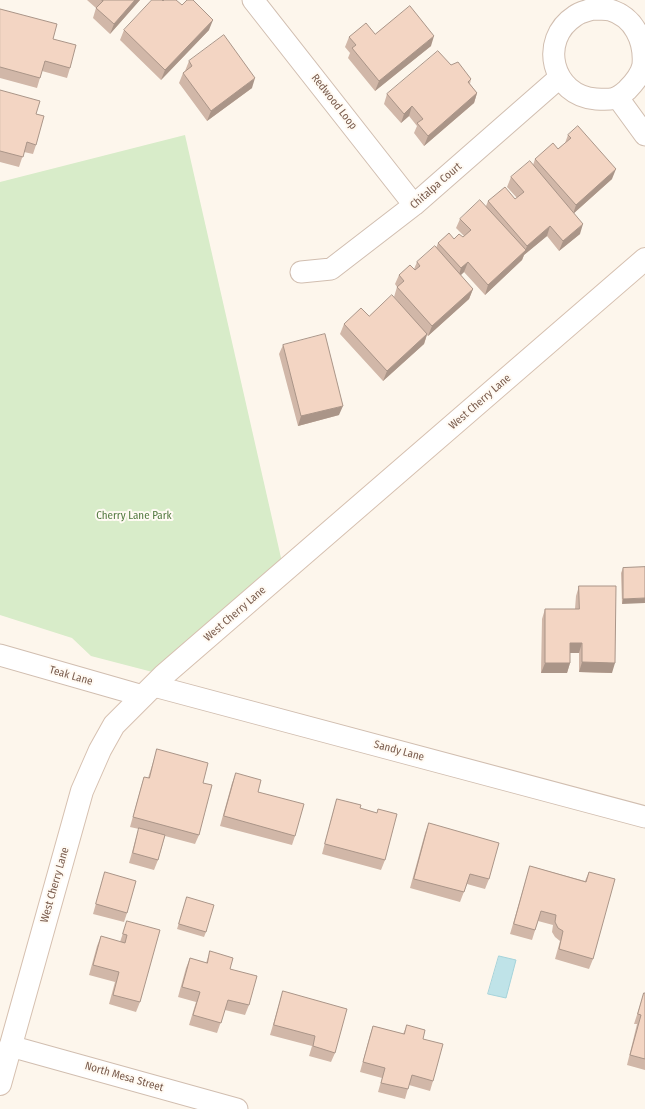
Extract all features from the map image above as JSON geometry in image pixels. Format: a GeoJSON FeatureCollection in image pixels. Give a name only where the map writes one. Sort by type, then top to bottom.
{"type":"FeatureCollection","features":[{"type":"Feature","properties":{"kind":"street","name":"Redwood Loop"},"geometry":{"type":"LineString","coordinates":[[253,0],[414,205]]}},
{"type":"Feature","properties":{"kind":"street"},"geometry":{"type":"LineString","coordinates":[[592,9],[610,10],[626,18],[638,31],[644,48],[640,88],[618,98],[605,100],[587,99],[571,91],[559,78],[553,61],[554,43],[562,27],[576,15],[592,9]]}},
{"type":"Feature","properties":{"kind":"street","name":"Chitalpa Court"},"geometry":{"type":"LineString","coordinates":[[301,272],[331,269],[414,205],[559,78]]}},
{"type":"Feature","properties":{"kind":"street"},"geometry":{"type":"LineString","coordinates":[[618,98],[645,135]]}},
{"type":"Feature","properties":{"kind":"street","name":"West Cherry Lane"},"geometry":{"type":"LineString","coordinates":[[2,1072],[82,791],[100,750],[114,725],[164,675],[645,259]]}},
{"type":"Feature","properties":{"kind":"street","name":"Teak Lane"},"geometry":{"type":"LineString","coordinates":[[0,655],[148,691]]}},
{"type":"Feature","properties":{"kind":"street","name":"Sandy Lane"},"geometry":{"type":"LineString","coordinates":[[148,691],[645,817]]}},
{"type":"Feature","properties":{"kind":"street","name":"North Mesa Street"},"geometry":{"type":"LineString","coordinates":[[10,1046],[237,1109]]}},
{"type":"Feature","properties":{"kind":"green space","name":"Cherry Lane Park"},"geometry":{"type":"Polygon","coordinates":[[[185,135],[284,571],[164,675],[91,656],[72,638],[0,615],[0,182],[185,135]]]}},
{"type":"Feature","properties":{"kind":"water"},"geometry":{"type":"Polygon","coordinates":[[[499,956],[516,960],[506,998],[488,994],[499,956]]]}},
{"type":"Feature","properties":{"kind":"building"},"geometry":{"type":"Polygon","coordinates":[[[102,0],[135,0],[114,24],[96,8],[103,1],[102,0]]]}},
{"type":"Feature","properties":{"kind":"building"},"geometry":{"type":"Polygon","coordinates":[[[152,0],[176,0],[182,5],[187,0],[193,0],[213,20],[165,70],[124,30],[152,0]]]}},
{"type":"Feature","properties":{"kind":"building"},"geometry":{"type":"Polygon","coordinates":[[[410,6],[434,36],[379,81],[352,48],[356,45],[349,37],[366,23],[375,34],[410,6]]]}},
{"type":"Feature","properties":{"kind":"building"},"geometry":{"type":"Polygon","coordinates":[[[0,9],[57,24],[53,39],[76,45],[70,68],[45,61],[40,78],[0,67],[0,9]]]}},
{"type":"Feature","properties":{"kind":"building"},"geometry":{"type":"Polygon","coordinates":[[[224,35],[255,78],[211,111],[183,73],[192,66],[189,61],[224,35]]]}},
{"type":"Feature","properties":{"kind":"building"},"geometry":{"type":"Polygon","coordinates":[[[438,51],[451,65],[458,62],[471,79],[468,82],[477,93],[428,136],[417,123],[423,119],[412,106],[404,114],[387,94],[438,51]]]}},
{"type":"Feature","properties":{"kind":"building"},"geometry":{"type":"Polygon","coordinates":[[[0,90],[40,101],[36,114],[44,116],[36,145],[27,142],[23,157],[0,151],[0,90]]]}},
{"type":"Feature","properties":{"kind":"building"},"geometry":{"type":"Polygon","coordinates":[[[578,126],[616,169],[576,205],[535,159],[553,143],[558,149],[571,138],[568,135],[578,126]]]}},
{"type":"Feature","properties":{"kind":"building"},"geometry":{"type":"Polygon","coordinates":[[[530,161],[583,224],[563,241],[550,226],[527,246],[488,201],[505,187],[515,199],[524,192],[511,177],[530,161]]]}},
{"type":"Feature","properties":{"kind":"building"},"geometry":{"type":"Polygon","coordinates":[[[480,200],[526,250],[488,285],[468,262],[461,268],[438,243],[449,233],[454,239],[459,234],[463,237],[471,230],[460,219],[480,200]]]}},
{"type":"Feature","properties":{"kind":"building"},"geometry":{"type":"Polygon","coordinates":[[[435,246],[473,289],[432,326],[397,287],[404,281],[399,275],[410,265],[415,270],[420,266],[417,262],[435,246]]]}},
{"type":"Feature","properties":{"kind":"building"},"geometry":{"type":"Polygon","coordinates":[[[392,295],[427,334],[387,371],[344,324],[361,308],[369,316],[392,295]]]}},
{"type":"Feature","properties":{"kind":"building"},"geometry":{"type":"Polygon","coordinates":[[[325,334],[343,406],[301,416],[283,345],[325,334]]]}},
{"type":"Feature","properties":{"kind":"building"},"geometry":{"type":"Polygon","coordinates":[[[645,567],[645,598],[623,599],[623,568],[645,567]]]}},
{"type":"Feature","properties":{"kind":"building"},"geometry":{"type":"Polygon","coordinates":[[[579,586],[616,586],[615,663],[582,662],[582,643],[570,643],[570,663],[545,663],[545,609],[579,609],[579,586]]]}},
{"type":"Feature","properties":{"kind":"building"},"geometry":{"type":"Polygon","coordinates":[[[157,749],[208,763],[203,783],[212,785],[199,835],[133,817],[144,777],[149,778],[157,749]]]}},
{"type":"Feature","properties":{"kind":"building"},"geometry":{"type":"Polygon","coordinates":[[[236,773],[261,780],[258,792],[304,804],[295,836],[224,816],[236,773]]]}},
{"type":"Feature","properties":{"kind":"building"},"geometry":{"type":"Polygon","coordinates":[[[337,799],[361,805],[360,808],[377,813],[378,809],[397,814],[385,860],[325,844],[337,799]]]}},
{"type":"Feature","properties":{"kind":"building"},"geometry":{"type":"Polygon","coordinates":[[[429,823],[499,843],[489,879],[470,874],[464,892],[414,879],[429,823]]]}},
{"type":"Feature","properties":{"kind":"building"},"geometry":{"type":"Polygon","coordinates":[[[139,828],[165,835],[158,860],[133,853],[139,828]]]}},
{"type":"Feature","properties":{"kind":"building"},"geometry":{"type":"Polygon","coordinates":[[[530,866],[586,882],[589,872],[615,879],[593,959],[559,949],[563,931],[558,928],[555,922],[556,915],[541,911],[535,930],[514,924],[530,866]]]}},
{"type":"Feature","properties":{"kind":"building"},"geometry":{"type":"Polygon","coordinates":[[[105,872],[136,881],[127,913],[96,904],[105,872]]]}},
{"type":"Feature","properties":{"kind":"building"},"geometry":{"type":"Polygon","coordinates":[[[187,897],[214,905],[206,932],[179,924],[187,897]]]}},
{"type":"Feature","properties":{"kind":"building"},"geometry":{"type":"Polygon","coordinates":[[[127,921],[160,930],[140,1002],[113,995],[119,972],[93,965],[101,936],[125,943],[127,935],[123,934],[127,921]]]}},
{"type":"Feature","properties":{"kind":"building"},"geometry":{"type":"Polygon","coordinates":[[[210,951],[233,958],[230,969],[257,976],[249,1005],[228,1000],[221,1023],[193,1015],[200,992],[182,987],[190,958],[207,963],[210,951]]]}},
{"type":"Feature","properties":{"kind":"building"},"geometry":{"type":"Polygon","coordinates":[[[283,991],[347,1009],[335,1053],[313,1046],[315,1036],[274,1025],[283,991]]]}},
{"type":"Feature","properties":{"kind":"building"},"geometry":{"type":"Polygon","coordinates":[[[644,993],[645,1059],[630,1055],[641,1015],[638,1014],[644,993]]]}},
{"type":"Feature","properties":{"kind":"building"},"geometry":{"type":"Polygon","coordinates":[[[407,1025],[425,1030],[423,1039],[443,1044],[433,1081],[412,1075],[408,1089],[381,1083],[385,1068],[363,1062],[373,1026],[404,1034],[407,1025]]]}}]}
